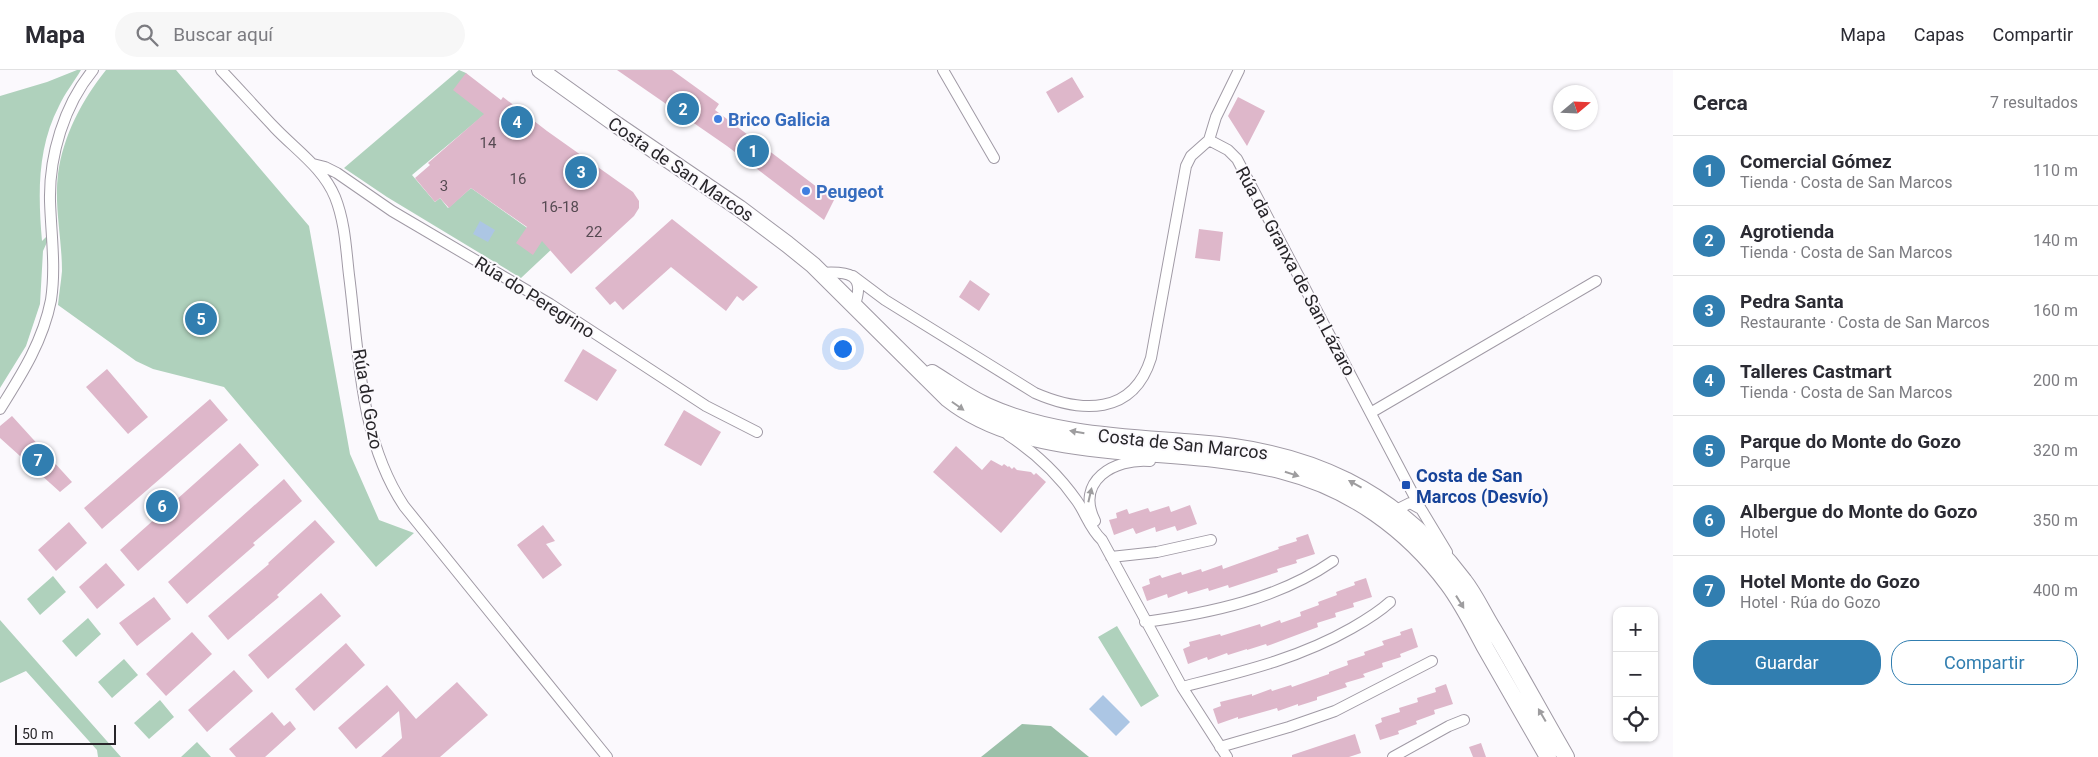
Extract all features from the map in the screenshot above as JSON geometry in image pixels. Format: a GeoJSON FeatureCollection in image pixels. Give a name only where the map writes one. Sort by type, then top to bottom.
{"type":"FeatureCollection","features":[{"type":"Feature","properties":{"kind":"main road","name":"Costa de San Marcos"},"geometry":{"type":"LineString","coordinates":[[540,70],[617,125],[740,208],[787,244],[820,273],[857,301],[911,360],[952,402],[964,411],[1037,439],[1072,446],[1210,458],[1295,474],[1365,506],[1393,526],[1418,550],[1448,584],[1548,757]]}},
{"type":"Feature","properties":{"kind":"main road","name":"Costa de San Marcos"},"geometry":{"type":"LineString","coordinates":[[911,360],[975,400],[1015,417],[1040,425],[1098,435],[1200,443],[1281,455],[1335,474],[1356,485],[1406,519],[1464,581],[1566,757]]}},
{"type":"Feature","properties":{"kind":"main road"},"geometry":{"type":"LineString","coordinates":[[1365,506],[1377,507],[1406,519],[1436,559],[1448,584]]}},
{"type":"Feature","properties":{"kind":"street"},"geometry":{"type":"LineString","coordinates":[[0,409],[34,352],[47,316],[51,297],[53,254],[50,200],[51,173],[57,142],[65,117],[85,80],[93,70]]}},
{"type":"Feature","properties":{"kind":"street","name":"Rúa do Gozo"},"geometry":{"type":"LineString","coordinates":[[221,70],[276,130],[313,164],[328,184],[340,212],[366,405],[374,445],[387,477],[404,506],[607,757]]}},
{"type":"Feature","properties":{"kind":"street"},"geometry":{"type":"LineString","coordinates":[[943,70],[994,158]]}},
{"type":"Feature","properties":{"kind":"street"},"geometry":{"type":"LineString","coordinates":[[1209,140],[1216,117],[1239,70]]}},
{"type":"Feature","properties":{"kind":"street","name":"Costa de San Marcos"},"geometry":{"type":"LineString","coordinates":[[820,273],[839,271],[853,276],[885,300],[1035,393],[1056,402],[1085,406],[1113,402],[1129,394],[1142,379],[1150,358],[1186,166],[1191,156],[1209,140]]}},
{"type":"Feature","properties":{"kind":"street","name":"Rúa da Granxa de San Lázaro"},"geometry":{"type":"LineString","coordinates":[[1209,140],[1228,150],[1237,160],[1422,509],[1464,581]]}},
{"type":"Feature","properties":{"kind":"street","name":"Rúa do Peregrino"},"geometry":{"type":"LineString","coordinates":[[313,164],[325,166],[337,173],[392,211],[550,304],[706,406],[757,432]]}},
{"type":"Feature","properties":{"kind":"street","name":"Costa de San Marcos"},"geometry":{"type":"LineString","coordinates":[[853,276],[858,284],[857,301]]}},
{"type":"Feature","properties":{"kind":"street"},"geometry":{"type":"LineString","coordinates":[[1372,412],[1596,281]]}},
{"type":"Feature","properties":{"kind":"street","name":"Costa de San Marcos"},"geometry":{"type":"LineString","coordinates":[[857,301],[864,294],[885,300]]}},
{"type":"Feature","properties":{"kind":"street"},"geometry":{"type":"LineString","coordinates":[[990,422],[1034,452],[1051,468],[1078,502],[1095,534],[1102,540]]}},
{"type":"Feature","properties":{"kind":"street"},"geometry":{"type":"LineString","coordinates":[[1210,458],[1170,463],[1138,460],[1118,465],[1104,472],[1095,482],[1088,498],[1088,506],[1101,533],[1102,540],[1146,622],[1182,687],[1227,757]]}},
{"type":"Feature","properties":{"kind":"street","name":"Rúa da Granxa de San Lázaro"},"geometry":{"type":"LineString","coordinates":[[1406,519],[1409,484]]}},
{"type":"Feature","properties":{"kind":"street"},"geometry":{"type":"LineString","coordinates":[[1422,509],[1423,522],[1406,519],[1422,509]]}},
{"type":"Feature","properties":{"kind":"street"},"geometry":{"type":"LineString","coordinates":[[1111,557],[1194,546],[1211,540]]}},
{"type":"Feature","properties":{"kind":"street"},"geometry":{"type":"LineString","coordinates":[[1146,622],[1242,603],[1290,584],[1321,569],[1333,560]]}},
{"type":"Feature","properties":{"kind":"street"},"geometry":{"type":"LineString","coordinates":[[1182,687],[1232,676],[1304,652],[1380,612],[1390,602]]}},
{"type":"Feature","properties":{"kind":"street"},"geometry":{"type":"LineString","coordinates":[[1220,747],[1289,727],[1334,711],[1432,661]]}},
{"type":"Feature","properties":{"kind":"street"},"geometry":{"type":"LineString","coordinates":[[1393,757],[1449,726],[1464,720]]}},
{"type":"Feature","properties":{"kind":"green space"},"geometry":{"type":"Polygon","coordinates":[[[81,70],[59,106],[46,138],[43,155],[40,189],[42,241],[52,231],[43,251],[40,304],[26,346],[0,388],[0,96],[47,82],[81,70]]]}},
{"type":"Feature","properties":{"kind":"green space"},"geometry":{"type":"Polygon","coordinates":[[[106,70],[176,70],[309,226],[350,454],[379,520],[414,533],[376,567],[224,387],[153,369],[136,361],[58,305],[62,259],[57,198],[58,174],[64,146],[75,119],[89,94],[106,70]]]}},
{"type":"Feature","properties":{"kind":"green space"},"geometry":{"type":"Polygon","coordinates":[[[459,70],[466,73],[485,114],[412,175],[435,202],[440,198],[448,208],[471,188],[554,247],[521,278],[387,197],[344,168],[459,70]]]}},
{"type":"Feature","properties":{"kind":"green space"},"geometry":{"type":"Polygon","coordinates":[[[53,576],[66,592],[40,615],[27,599],[53,576]]]}},
{"type":"Feature","properties":{"kind":"green space"},"geometry":{"type":"Polygon","coordinates":[[[88,618],[101,634],[76,657],[62,641],[88,618]]]}},
{"type":"Feature","properties":{"kind":"green space"},"geometry":{"type":"Polygon","coordinates":[[[0,620],[121,757],[98,757],[97,750],[26,671],[0,683],[0,620]]]}},
{"type":"Feature","properties":{"kind":"green space"},"geometry":{"type":"Polygon","coordinates":[[[1117,626],[1159,696],[1141,707],[1098,637],[1117,626]]]}},
{"type":"Feature","properties":{"kind":"green space"},"geometry":{"type":"Polygon","coordinates":[[[124,659],[138,675],[112,698],[98,682],[124,659]]]}},
{"type":"Feature","properties":{"kind":"green space"},"geometry":{"type":"Polygon","coordinates":[[[160,700],[174,717],[149,739],[134,723],[160,700]]]}},
{"type":"Feature","properties":{"kind":"green space"},"geometry":{"type":"Polygon","coordinates":[[[1022,724],[1051,726],[1089,757],[981,757],[1022,724]]]}},
{"type":"Feature","properties":{"kind":"green space"},"geometry":{"type":"Polygon","coordinates":[[[197,742],[211,757],[181,757],[197,742]]]}},
{"type":"Feature","properties":{"kind":"water"},"geometry":{"type":"Polygon","coordinates":[[[480,221],[495,230],[488,242],[473,234],[480,221]]]}},
{"type":"Feature","properties":{"kind":"water"},"geometry":{"type":"Polygon","coordinates":[[[1103,695],[1130,722],[1116,736],[1089,709],[1103,695]]]}},
{"type":"Feature","properties":{"kind":"building"},"geometry":{"type":"Polygon","coordinates":[[[617,70],[672,70],[719,104],[715,110],[834,200],[824,220],[727,146],[617,70]]]}},
{"type":"Feature","properties":{"kind":"building"},"geometry":{"type":"Polygon","coordinates":[[[466,73],[501,100],[503,97],[633,192],[639,201],[639,208],[634,216],[571,274],[542,241],[533,255],[516,243],[527,227],[471,188],[449,208],[440,198],[435,202],[415,178],[430,165],[428,163],[484,114],[453,90],[466,73]]]}},
{"type":"Feature","properties":{"kind":"building"},"geometry":{"type":"Polygon","coordinates":[[[1072,77],[1084,97],[1058,113],[1046,92],[1072,77]]]}},
{"type":"Feature","properties":{"kind":"building"},"geometry":{"type":"Polygon","coordinates":[[[1238,97],[1265,111],[1247,146],[1228,116],[1238,97]]]}},
{"type":"Feature","properties":{"kind":"building"},"geometry":{"type":"Polygon","coordinates":[[[672,219],[758,287],[743,301],[737,296],[726,311],[671,267],[623,310],[615,301],[610,305],[595,288],[672,219]]]}},
{"type":"Feature","properties":{"kind":"building"},"geometry":{"type":"Polygon","coordinates":[[[1199,229],[1223,232],[1220,261],[1195,258],[1199,229]]]}},
{"type":"Feature","properties":{"kind":"building"},"geometry":{"type":"Polygon","coordinates":[[[970,280],[990,294],[979,311],[959,297],[970,280]]]}},
{"type":"Feature","properties":{"kind":"building"},"geometry":{"type":"Polygon","coordinates":[[[583,349],[617,370],[597,401],[564,381],[583,349]]]}},
{"type":"Feature","properties":{"kind":"building"},"geometry":{"type":"Polygon","coordinates":[[[107,369],[148,417],[128,434],[86,387],[107,369]]]}},
{"type":"Feature","properties":{"kind":"building"},"geometry":{"type":"Polygon","coordinates":[[[210,399],[228,420],[102,529],[84,508],[210,399]]]}},
{"type":"Feature","properties":{"kind":"building"},"geometry":{"type":"Polygon","coordinates":[[[684,410],[721,432],[701,466],[664,445],[684,410]]]}},
{"type":"Feature","properties":{"kind":"building"},"geometry":{"type":"Polygon","coordinates":[[[12,416],[72,482],[60,492],[0,438],[0,426],[12,416]]]}},
{"type":"Feature","properties":{"kind":"building"},"geometry":{"type":"Polygon","coordinates":[[[240,443],[259,465],[138,571],[120,550],[240,443]]]}},
{"type":"Feature","properties":{"kind":"building"},"geometry":{"type":"Polygon","coordinates":[[[956,446],[982,470],[991,460],[1002,466],[1004,464],[1009,466],[1012,469],[1014,467],[1017,470],[1031,472],[1034,475],[1036,473],[1046,482],[1001,533],[933,472],[956,446]]]}},
{"type":"Feature","properties":{"kind":"building"},"geometry":{"type":"Polygon","coordinates":[[[284,479],[302,501],[187,604],[168,582],[284,479]]]}},
{"type":"Feature","properties":{"kind":"building"},"geometry":{"type":"Polygon","coordinates":[[[1190,505],[1197,524],[1177,531],[1175,526],[1156,532],[1155,527],[1136,534],[1133,528],[1114,535],[1109,520],[1117,518],[1116,513],[1127,509],[1129,514],[1148,508],[1150,512],[1169,506],[1171,512],[1190,505]]]}},
{"type":"Feature","properties":{"kind":"building"},"geometry":{"type":"Polygon","coordinates":[[[315,520],[335,542],[277,595],[279,597],[228,640],[208,616],[269,564],[315,520]]]}},
{"type":"Feature","properties":{"kind":"building"},"geometry":{"type":"Polygon","coordinates":[[[69,522],[87,543],[56,571],[38,550],[69,522]]]}},
{"type":"Feature","properties":{"kind":"building"},"geometry":{"type":"Polygon","coordinates":[[[543,525],[555,541],[546,544],[562,565],[543,579],[517,545],[543,525]]]}},
{"type":"Feature","properties":{"kind":"building"},"geometry":{"type":"Polygon","coordinates":[[[1308,534],[1315,554],[1296,560],[1297,563],[1277,569],[1278,572],[1229,588],[1228,585],[1209,591],[1208,588],[1188,594],[1187,591],[1168,598],[1167,594],[1147,601],[1142,587],[1150,584],[1149,579],[1160,575],[1162,578],[1181,572],[1182,575],[1201,569],[1202,572],[1222,565],[1223,569],[1279,549],[1278,547],[1297,541],[1296,538],[1308,534]]]}},
{"type":"Feature","properties":{"kind":"building"},"geometry":{"type":"Polygon","coordinates":[[[106,563],[125,585],[97,609],[79,587],[106,563]]]}},
{"type":"Feature","properties":{"kind":"building"},"geometry":{"type":"Polygon","coordinates":[[[1366,578],[1372,597],[1353,603],[1354,607],[1335,613],[1336,617],[1317,623],[1318,627],[1267,646],[1266,644],[1228,655],[1227,653],[1208,660],[1207,657],[1188,664],[1183,649],[1190,646],[1189,642],[1220,634],[1221,636],[1260,624],[1261,627],[1280,620],[1281,623],[1301,616],[1300,612],[1319,605],[1318,602],[1337,595],[1336,592],[1355,585],[1354,582],[1366,578]]]}},
{"type":"Feature","properties":{"kind":"building"},"geometry":{"type":"Polygon","coordinates":[[[321,593],[341,616],[268,679],[248,655],[321,593]]]}},
{"type":"Feature","properties":{"kind":"building"},"geometry":{"type":"Polygon","coordinates":[[[154,597],[171,619],[137,646],[119,623],[154,597]]]}},
{"type":"Feature","properties":{"kind":"building"},"geometry":{"type":"Polygon","coordinates":[[[1412,628],[1418,647],[1400,654],[1401,657],[1382,663],[1383,667],[1363,674],[1365,677],[1345,683],[1347,687],[1317,697],[1317,700],[1298,706],[1298,704],[1278,711],[1277,708],[1238,719],[1238,717],[1218,724],[1213,709],[1221,706],[1220,702],[1252,694],[1252,696],[1271,689],[1272,691],[1291,685],[1292,687],[1329,674],[1329,672],[1348,665],[1347,661],[1365,655],[1364,652],[1384,645],[1382,641],[1401,635],[1400,632],[1412,628]]]}},
{"type":"Feature","properties":{"kind":"building"},"geometry":{"type":"Polygon","coordinates":[[[192,632],[212,654],[166,696],[146,674],[192,632]]]}},
{"type":"Feature","properties":{"kind":"building"},"geometry":{"type":"Polygon","coordinates":[[[346,643],[365,665],[314,711],[295,689],[346,643]]]}},
{"type":"Feature","properties":{"kind":"building"},"geometry":{"type":"Polygon","coordinates":[[[234,670],[253,691],[207,732],[188,710],[234,670]]]}},
{"type":"Feature","properties":{"kind":"building"},"geometry":{"type":"Polygon","coordinates":[[[457,682],[488,715],[440,757],[381,757],[402,738],[399,711],[356,749],[338,728],[387,685],[416,719],[457,682]]]}},
{"type":"Feature","properties":{"kind":"building"},"geometry":{"type":"Polygon","coordinates":[[[1446,684],[1453,704],[1434,710],[1435,714],[1416,721],[1417,724],[1398,731],[1399,734],[1380,740],[1375,725],[1382,722],[1381,718],[1400,712],[1399,708],[1418,702],[1417,698],[1436,692],[1435,688],[1446,684]]]}},
{"type":"Feature","properties":{"kind":"building"},"geometry":{"type":"Polygon","coordinates":[[[272,712],[284,726],[290,721],[296,729],[265,757],[236,757],[229,749],[272,712]]]}},
{"type":"Feature","properties":{"kind":"building"},"geometry":{"type":"Polygon","coordinates":[[[1355,734],[1361,753],[1349,757],[1292,757],[1292,755],[1355,734]]]}},
{"type":"Feature","properties":{"kind":"building"},"geometry":{"type":"Polygon","coordinates":[[[1481,743],[1486,757],[1473,757],[1469,747],[1481,743]]]}},
{"type":"Feature","properties":{"kind":"place","name":"Agrotienda"},"geometry":{"type":"Point","coordinates":[683,109]}},
{"type":"Feature","properties":{"kind":"place","name":"Brico Galicia"},"geometry":{"type":"Point","coordinates":[718,119]}},
{"type":"Feature","properties":{"kind":"place","name":"Talleres Castmart"},"geometry":{"type":"Point","coordinates":[517,122]}},
{"type":"Feature","properties":{"kind":"place","name":"Comercial Gómez"},"geometry":{"type":"Point","coordinates":[753,151]}},
{"type":"Feature","properties":{"kind":"place","name":"Pedra Santa"},"geometry":{"type":"Point","coordinates":[581,172]}},
{"type":"Feature","properties":{"kind":"place","name":"Peugeot"},"geometry":{"type":"Point","coordinates":[806,191]}},
{"type":"Feature","properties":{"kind":"place","name":"Parque do Monte do Gozo"},"geometry":{"type":"Point","coordinates":[201,319]}},
{"type":"Feature","properties":{"kind":"place","name":"Hotel Monte do Gozo"},"geometry":{"type":"Point","coordinates":[38,460]}},
{"type":"Feature","properties":{"kind":"place","name":"Costa de San Marcos (Desvío)"},"geometry":{"type":"Point","coordinates":[1406,485]}},
{"type":"Feature","properties":{"kind":"place","name":"Albergue do Monte do Gozo"},"geometry":{"type":"Point","coordinates":[162,506]}}]}
